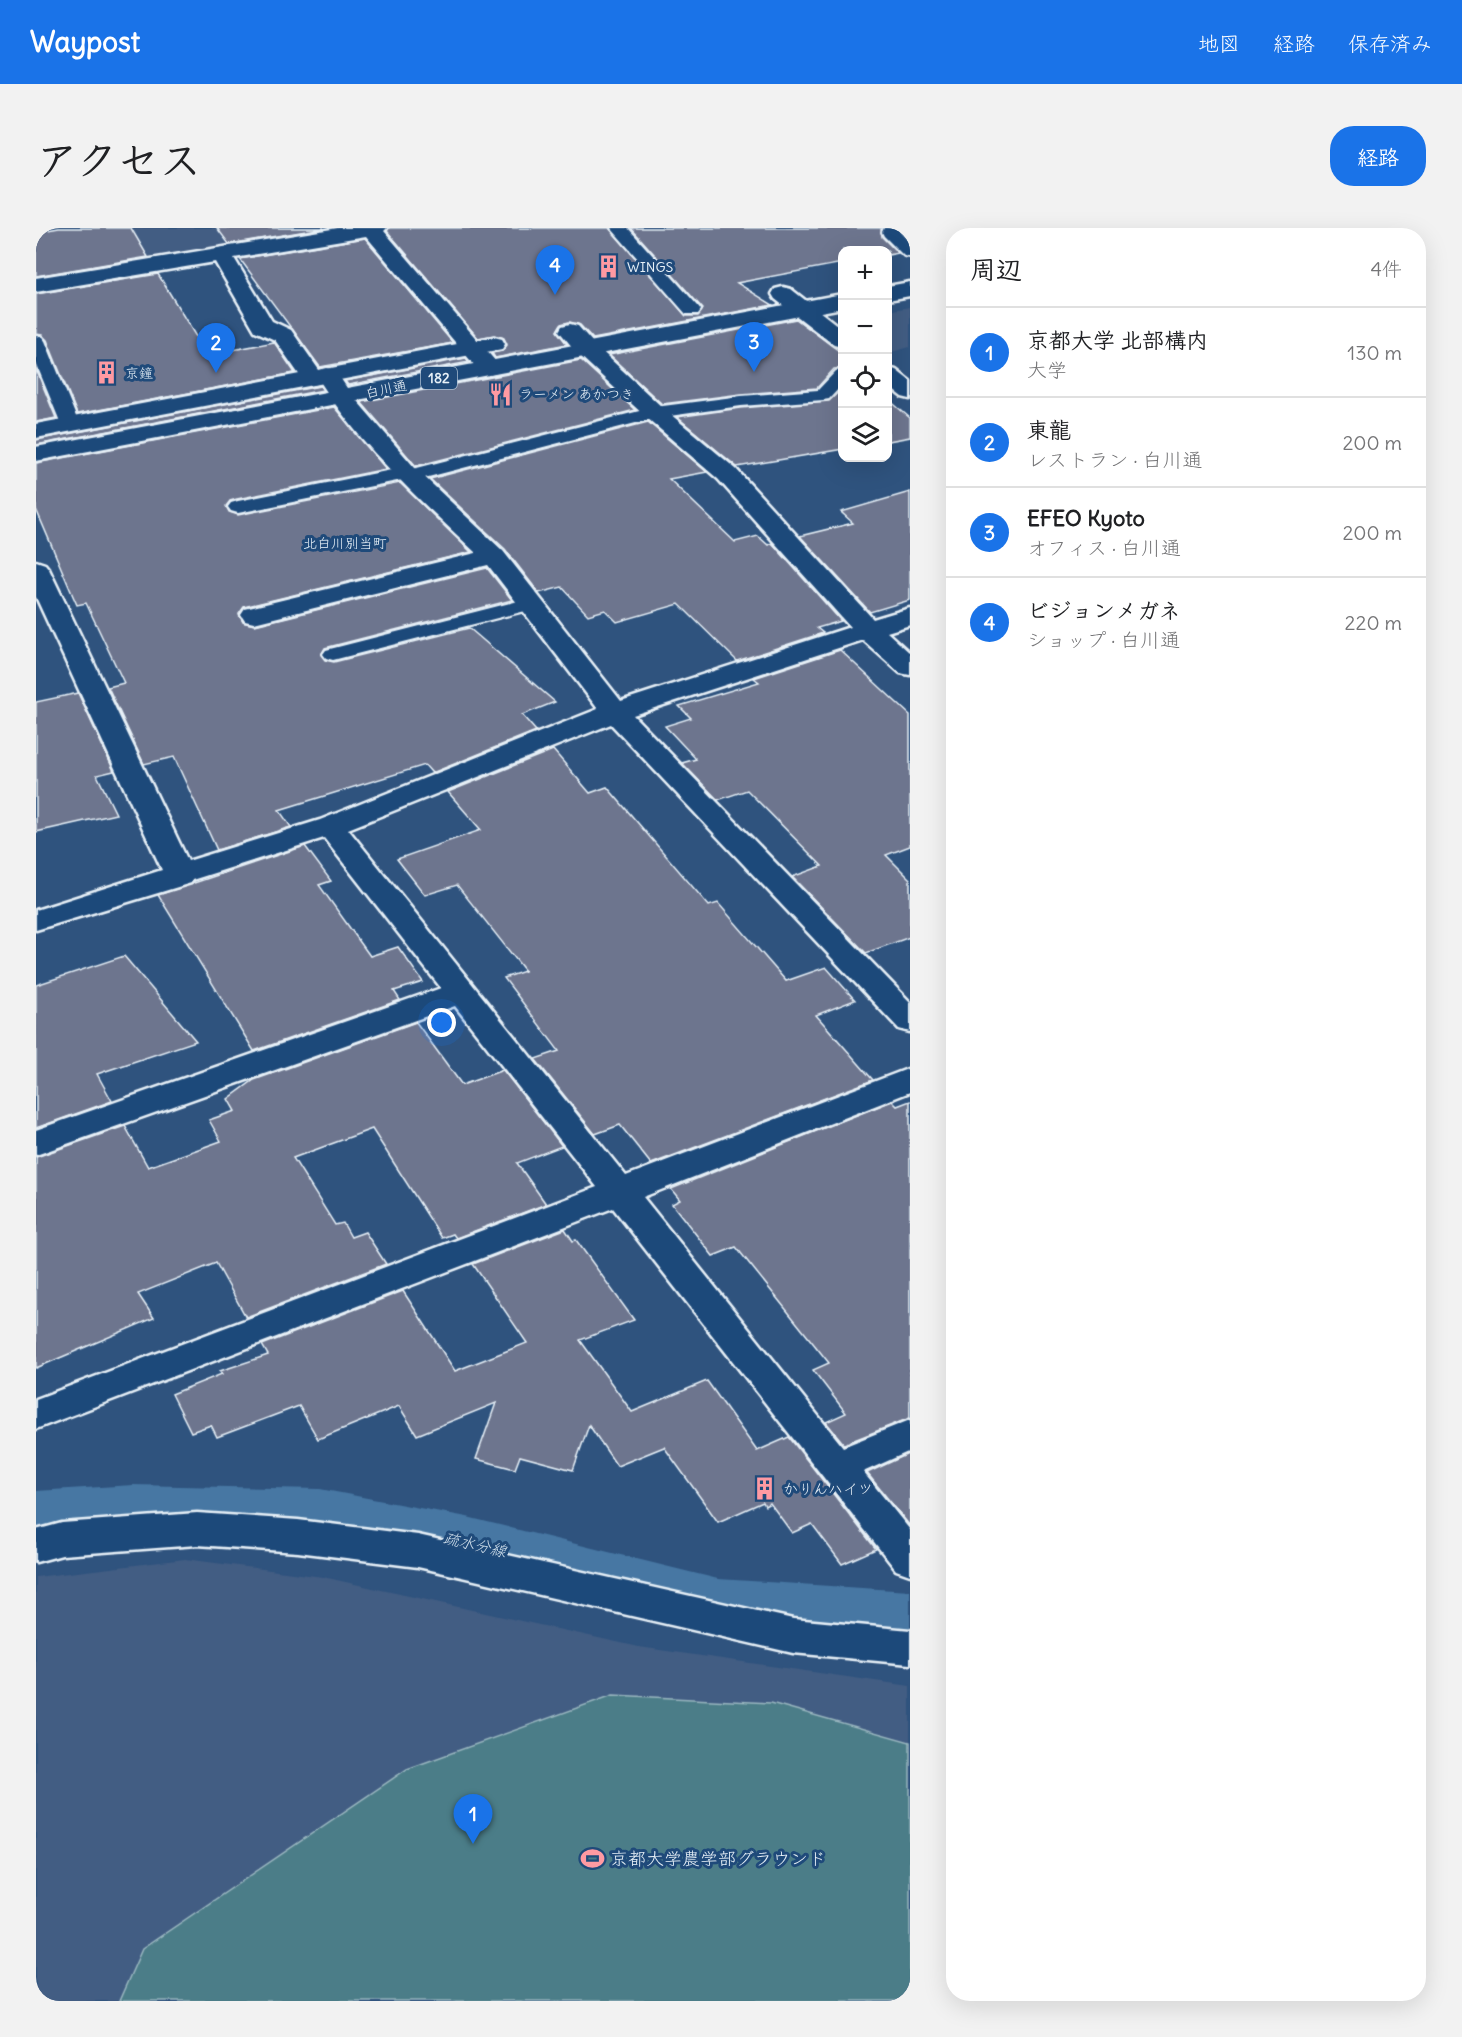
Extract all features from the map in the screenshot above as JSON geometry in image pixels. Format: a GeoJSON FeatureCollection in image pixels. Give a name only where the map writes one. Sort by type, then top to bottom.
{"type":"FeatureCollection","features":[{"type":"Feature","properties":{"kind":"street"},"geometry":{"type":"LineString","coordinates":[[36,285],[372,228],[489,368]]}},
{"type":"Feature","properties":{"kind":"street"},"geometry":{"type":"LineString","coordinates":[[221,254],[263,326],[283,334],[408,475],[494,556],[615,712],[910,1021]]}},
{"type":"Feature","properties":{"kind":"street"},"geometry":{"type":"LineString","coordinates":[[892,274],[910,271]]}},
{"type":"Feature","properties":{"kind":"street"},"geometry":{"type":"LineString","coordinates":[[838,284],[559,333],[586,349],[655,413],[727,474],[868,630],[910,666]]}},
{"type":"Feature","properties":{"kind":"street"},"geometry":{"type":"LineString","coordinates":[[892,292],[910,289]]}},
{"type":"Feature","properties":{"kind":"street"},"geometry":{"type":"LineString","coordinates":[[783,294],[838,336]]}},
{"type":"Feature","properties":{"kind":"street","name":"白川通"},"geometry":{"type":"LineString","coordinates":[[36,454],[838,303]]}},
{"type":"Feature","properties":{"kind":"street","name":"白川通"},"geometry":{"type":"LineString","coordinates":[[36,431],[516,340]]}},
{"type":"Feature","properties":{"kind":"street"},"geometry":{"type":"LineString","coordinates":[[892,378],[910,392]]}},
{"type":"Feature","properties":{"kind":"street"},"geometry":{"type":"LineString","coordinates":[[254,615],[494,556]]}},
{"type":"Feature","properties":{"kind":"street"},"geometry":{"type":"LineString","coordinates":[[36,571],[49,625],[180,876]]}},
{"type":"Feature","properties":{"kind":"street"},"geometry":{"type":"LineString","coordinates":[[36,920],[180,876],[330,826],[615,712],[910,616]]}},
{"type":"Feature","properties":{"kind":"street"},"geometry":{"type":"LineString","coordinates":[[330,826],[910,1558]]}},
{"type":"Feature","properties":{"kind":"street"},"geometry":{"type":"LineString","coordinates":[[36,1143],[462,992]]}},
{"type":"Feature","properties":{"kind":"street"},"geometry":{"type":"LineString","coordinates":[[36,1414],[910,1079]]}},
{"type":"Feature","properties":{"kind":"street"},"geometry":{"type":"LineString","coordinates":[[836,1467],[910,1435]]}},
{"type":"Feature","properties":{"kind":"street"},"geometry":{"type":"LineString","coordinates":[[36,1546],[62,1539],[197,1529],[309,1537],[418,1551],[793,1636],[910,1647]]}},
{"type":"Feature","properties":{"kind":"lane"},"geometry":{"type":"LineString","coordinates":[[619,228],[692,310]]}},
{"type":"Feature","properties":{"kind":"lane"},"geometry":{"type":"LineString","coordinates":[[893,228],[890,232],[910,252]]}},
{"type":"Feature","properties":{"kind":"lane"},"geometry":{"type":"LineString","coordinates":[[36,341],[70,424]]}},
{"type":"Feature","properties":{"kind":"lane"},"geometry":{"type":"LineString","coordinates":[[238,507],[408,475],[655,413],[741,401],[824,395],[838,380]]}},
{"type":"Feature","properties":{"kind":"lane"},"geometry":{"type":"LineString","coordinates":[[333,654],[530,604]]}},
{"type":"Feature","properties":{"kind":"shaded area"},"geometry":{"type":"Polygon","coordinates":[[[36,228],[331,228],[36,277],[36,228]]]}},
{"type":"Feature","properties":{"kind":"shaded area"},"geometry":{"type":"Polygon","coordinates":[[[910,307],[910,347],[892,352],[892,310],[910,307]]]}},
{"type":"Feature","properties":{"kind":"shaded area"},"geometry":{"type":"Polygon","coordinates":[[[185,1559],[323,1577],[639,1647],[910,1686],[910,2001],[36,2001],[36,1577],[185,1559]]]}},
{"type":"Feature","properties":{"kind":"green space","name":"京都大学農学部グラウンド"},"geometry":{"type":"Polygon","coordinates":[[[613,1695],[771,1703],[910,1742],[910,2001],[119,2001],[142,1949],[407,1769],[613,1695]]]}},
{"type":"Feature","properties":{"kind":"building"},"geometry":{"type":"Polygon","coordinates":[[[59,228],[131,228],[148,257],[36,276],[36,232],[59,228]]]}},
{"type":"Feature","properties":{"kind":"building"},"geometry":{"type":"Polygon","coordinates":[[[217,228],[324,228],[229,244],[217,228]]]}},
{"type":"Feature","properties":{"kind":"building"},"geometry":{"type":"Polygon","coordinates":[[[389,228],[609,228],[686,316],[698,316],[703,309],[631,228],[881,228],[882,237],[891,246],[838,246],[838,264],[737,283],[773,305],[593,339],[580,325],[569,322],[561,324],[557,331],[567,344],[495,358],[492,353],[502,351],[507,345],[504,338],[494,335],[478,338],[387,231],[389,228]]]}},
{"type":"Feature","properties":{"kind":"building"},"geometry":{"type":"Polygon","coordinates":[[[365,238],[453,343],[320,367],[240,259],[365,238]]]}},
{"type":"Feature","properties":{"kind":"building"},"geometry":{"type":"Polygon","coordinates":[[[158,274],[207,355],[274,342],[295,373],[77,414],[47,340],[42,335],[36,334],[36,294],[158,274]]]}},
{"type":"Feature","properties":{"kind":"building"},"geometry":{"type":"Polygon","coordinates":[[[796,319],[838,350],[838,369],[834,369],[817,388],[741,394],[662,404],[609,355],[796,319]]]}},
{"type":"Feature","properties":{"kind":"building"},"geometry":{"type":"Polygon","coordinates":[[[466,358],[469,362],[348,385],[345,381],[466,358]]]}},
{"type":"Feature","properties":{"kind":"building"},"geometry":{"type":"Polygon","coordinates":[[[581,360],[635,410],[416,466],[361,402],[581,360]]]}},
{"type":"Feature","properties":{"kind":"building"},"geometry":{"type":"Polygon","coordinates":[[[36,369],[56,418],[36,422],[36,369]]]}},
{"type":"Feature","properties":{"kind":"building"},"geometry":{"type":"Polygon","coordinates":[[[320,386],[323,390],[36,445],[36,440],[320,386]]]}},
{"type":"Feature","properties":{"kind":"building"},"geometry":{"type":"Polygon","coordinates":[[[838,393],[838,450],[737,467],[677,417],[741,408],[829,401],[838,393]]]}},
{"type":"Feature","properties":{"kind":"building"},"geometry":{"type":"Polygon","coordinates":[[[892,402],[910,418],[910,437],[892,440],[892,402]]]}},
{"type":"Feature","properties":{"kind":"building"},"geometry":{"type":"Polygon","coordinates":[[[334,407],[386,469],[237,499],[230,501],[226,506],[229,512],[238,515],[400,483],[471,552],[244,607],[239,614],[243,622],[255,625],[487,568],[512,600],[325,648],[321,655],[325,660],[334,662],[469,628],[555,702],[522,715],[536,731],[432,773],[425,765],[279,810],[291,827],[217,850],[174,757],[144,764],[108,687],[124,683],[86,603],[77,605],[36,509],[36,463],[334,407]]]}},
{"type":"Feature","properties":{"kind":"building"},"geometry":{"type":"Polygon","coordinates":[[[648,422],[707,472],[669,479],[735,542],[758,536],[768,545],[772,543],[841,621],[817,628],[823,633],[737,661],[679,604],[617,622],[605,610],[588,615],[562,587],[539,593],[505,549],[430,479],[648,422]]]}},
{"type":"Feature","properties":{"kind":"building"},"geometry":{"type":"Polygon","coordinates":[[[910,492],[910,600],[870,612],[800,536],[853,523],[841,512],[910,492]]]}},
{"type":"Feature","properties":{"kind":"building"},"geometry":{"type":"Polygon","coordinates":[[[840,650],[910,715],[910,846],[886,855],[910,879],[910,937],[866,953],[792,877],[822,866],[747,790],[718,800],[682,763],[696,759],[665,726],[691,718],[679,706],[759,682],[754,678],[840,650]]]}},
{"type":"Feature","properties":{"kind":"building"},"geometry":{"type":"Polygon","coordinates":[[[78,693],[114,771],[97,775],[116,814],[36,832],[36,702],[78,693]]]}},
{"type":"Feature","properties":{"kind":"building"},"geometry":{"type":"Polygon","coordinates":[[[553,750],[590,793],[607,787],[709,906],[718,903],[786,981],[826,967],[855,1000],[816,1015],[873,1080],[651,1164],[620,1125],[595,1134],[535,1059],[559,1051],[504,978],[525,971],[457,885],[425,895],[397,859],[481,830],[448,792],[553,750]]]}},
{"type":"Feature","properties":{"kind":"building"},"geometry":{"type":"Polygon","coordinates":[[[305,846],[331,881],[319,885],[370,956],[398,947],[423,982],[394,991],[400,1000],[254,1051],[158,895],[305,846]]]}},
{"type":"Feature","properties":{"kind":"building"},"geometry":{"type":"Polygon","coordinates":[[[124,956],[196,1041],[97,1074],[112,1101],[36,1128],[36,985],[124,956]]]}},
{"type":"Feature","properties":{"kind":"building"},"geometry":{"type":"Polygon","coordinates":[[[416,1022],[462,1085],[503,1070],[562,1146],[517,1163],[546,1204],[456,1238],[453,1234],[442,1238],[372,1129],[293,1158],[335,1225],[343,1223],[351,1237],[365,1232],[386,1264],[246,1317],[216,1263],[138,1294],[154,1318],[36,1368],[36,1157],[125,1126],[148,1167],[221,1141],[209,1120],[235,1111],[228,1099],[254,1080],[416,1022]]]}},
{"type":"Feature","properties":{"kind":"building"},"geometry":{"type":"Polygon","coordinates":[[[892,1101],[897,1106],[910,1101],[910,1418],[844,1444],[826,1422],[846,1413],[813,1370],[829,1363],[736,1247],[713,1256],[672,1204],[680,1200],[671,1189],[892,1101]]]}},
{"type":"Feature","properties":{"kind":"building"},"geometry":{"type":"Polygon","coordinates":[[[565,1229],[573,1241],[576,1240],[634,1320],[580,1340],[632,1412],[707,1381],[757,1451],[789,1437],[876,1549],[842,1564],[812,1524],[792,1533],[770,1503],[765,1506],[763,1502],[718,1522],[664,1447],[617,1466],[589,1425],[573,1470],[520,1456],[515,1469],[476,1459],[496,1403],[417,1435],[399,1406],[318,1439],[299,1406],[217,1437],[211,1425],[191,1432],[172,1394],[222,1374],[220,1371],[268,1355],[262,1345],[403,1291],[455,1371],[527,1343],[473,1264],[565,1229]]]}},
{"type":"Feature","properties":{"kind":"building"},"geometry":{"type":"Polygon","coordinates":[[[910,1453],[910,1526],[867,1473],[910,1453]]]}},
{"type":"Feature","properties":{"kind":"waterway","name":"疏水分線"},"geometry":{"type":"LineString","coordinates":[[36,1514],[133,1508],[320,1512],[467,1541],[718,1604],[910,1616]]}},
{"type":"Feature","properties":{"kind":"place","name":"WINGS"},"geometry":{"type":"Point","coordinates":[609,267]}},
{"type":"Feature","properties":{"kind":"place","name":"ビジョンメガネ"},"geometry":{"type":"Point","coordinates":[555,295]}},
{"type":"Feature","properties":{"kind":"place","name":"EFEO Kyoto"},"geometry":{"type":"Point","coordinates":[754,372]}},
{"type":"Feature","properties":{"kind":"place","name":"京鐘"},"geometry":{"type":"Point","coordinates":[107,373]}},
{"type":"Feature","properties":{"kind":"place","name":"東龍"},"geometry":{"type":"Point","coordinates":[216,373]}},
{"type":"Feature","properties":{"kind":"place","name":"ラーメン あかつき"},"geometry":{"type":"Point","coordinates":[501,394]}},
{"type":"Feature","properties":{"kind":"place","name":"かりんハイツ"},"geometry":{"type":"Point","coordinates":[765,1489]}},
{"type":"Feature","properties":{"kind":"place","name":"京都大学 北部構内"},"geometry":{"type":"Point","coordinates":[473,1844]}},
{"type":"Feature","properties":{"kind":"place","name":"京都大学農学部グラウンド"},"geometry":{"type":"Point","coordinates":[592,1859]}},
{"type":"Feature","properties":{"kind":"district","name":"北白川別当町"},"geometry":{"type":"Point","coordinates":[345,543]}}]}
